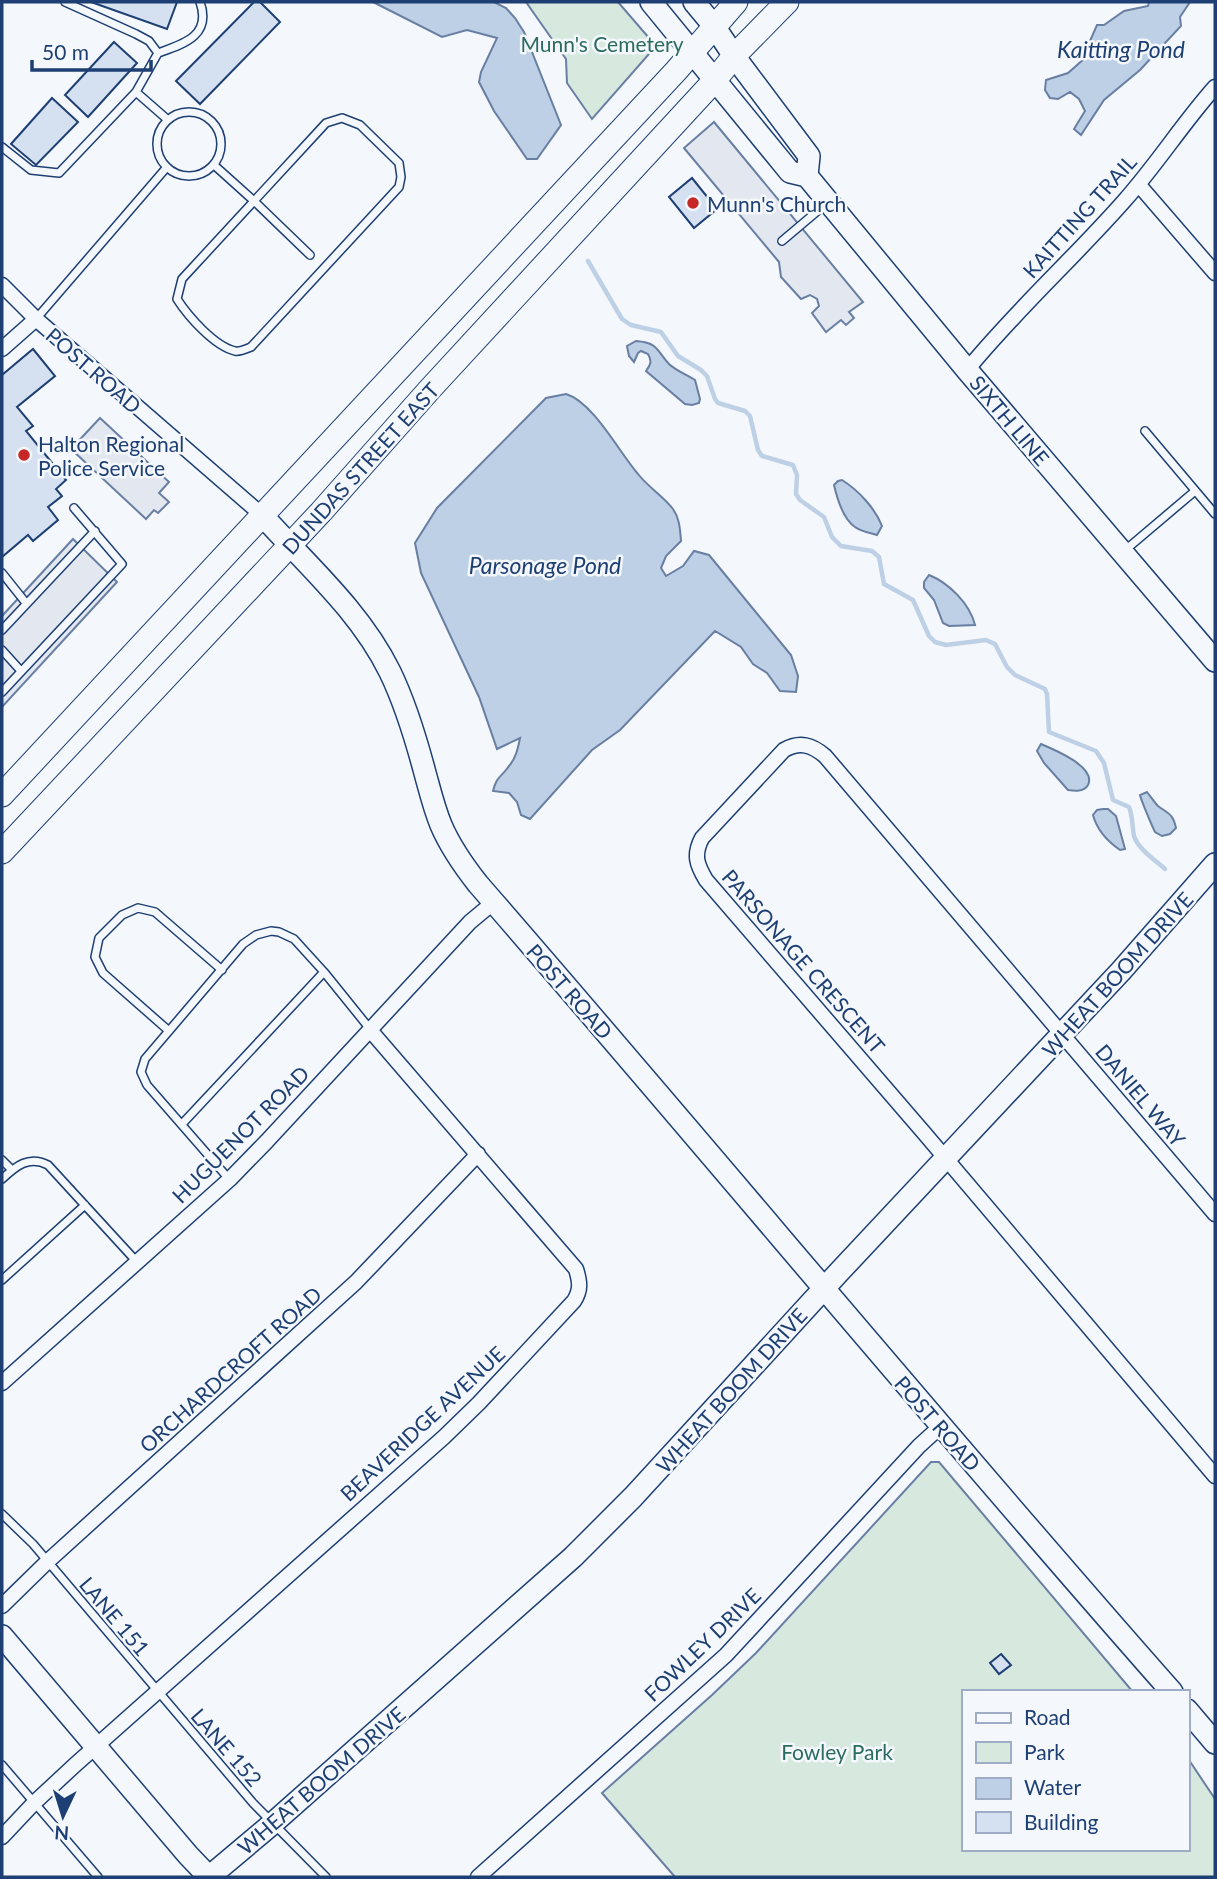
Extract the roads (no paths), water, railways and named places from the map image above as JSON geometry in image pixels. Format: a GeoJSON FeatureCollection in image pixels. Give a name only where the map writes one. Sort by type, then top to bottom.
{"type":"FeatureCollection","features":[{"type":"Feature","properties":{"kind":"main road","name":"DUNDAS STREET EAST"},"geometry":{"type":"LineString","coordinates":[[2,795],[676,71],[736,2]]}},
{"type":"Feature","properties":{"kind":"main road","name":"DUNDAS STREET EAST"},"geometry":{"type":"LineString","coordinates":[[2,852],[290,546],[430,389],[787,2]]}},
{"type":"Feature","properties":{"kind":"street","name":"SIXTH LINE"},"geometry":{"type":"LineString","coordinates":[[651,2],[790,172],[807,176],[967,370],[1215,661]]}},
{"type":"Feature","properties":{"kind":"street","name":"SIXTH LINE"},"geometry":{"type":"LineString","coordinates":[[694,2],[808,156],[807,176]]}},
{"type":"Feature","properties":{"kind":"street","name":"KAITTING TRAIL"},"geometry":{"type":"LineString","coordinates":[[967,370],[1139,184],[1215,87]]}},
{"type":"Feature","properties":{"kind":"street"},"geometry":{"type":"LineString","coordinates":[[1139,184],[1215,273]]}},
{"type":"Feature","properties":{"kind":"street","name":"POST ROAD"},"geometry":{"type":"LineString","coordinates":[[2,285],[36,319],[262,515],[339,596],[377,649],[395,683],[410,722],[440,824],[458,858],[941,1426],[1170,1690]]}},
{"type":"Feature","properties":{"kind":"street"},"geometry":{"type":"LineString","coordinates":[[2,349],[36,319]]}},
{"type":"Feature","properties":{"kind":"street","name":"PARSONAGE CRESCENT"},"geometry":{"type":"LineString","coordinates":[[946,1158],[706,880],[696,862],[702,838],[778,754],[800,744],[810,746],[825,756],[1062,1034]]}},
{"type":"Feature","properties":{"kind":"street","name":"WHEAT BOOM DRIVE"},"geometry":{"type":"LineString","coordinates":[[209,1877],[573,1557],[633,1497],[1062,1034],[1215,863]]}},
{"type":"Feature","properties":{"kind":"street","name":"HUGUENOT ROAD"},"geometry":{"type":"LineString","coordinates":[[2,1383],[230,1179],[470,922],[494,902]]}},
{"type":"Feature","properties":{"kind":"street","name":"BEAVERIDGE AVENUE"},"geometry":{"type":"LineString","coordinates":[[2,1837],[34,1803],[444,1437],[574,1301],[579,1292],[580,1282],[576,1269],[370,1030]]}},
{"type":"Feature","properties":{"kind":"street","name":"DANIEL WAY"},"geometry":{"type":"LineString","coordinates":[[1062,1034],[1215,1214]]}},
{"type":"Feature","properties":{"kind":"street","name":"ORCHARDCROFT ROAD"},"geometry":{"type":"LineString","coordinates":[[2,1606],[47,1562],[349,1289],[478,1154]]}},
{"type":"Feature","properties":{"kind":"street"},"geometry":{"type":"LineString","coordinates":[[946,1158],[1215,1476]]}},
{"type":"Feature","properties":{"kind":"street","name":"FOWLEY DRIVE"},"geometry":{"type":"LineString","coordinates":[[478,1877],[726,1655],[941,1426]]}},
{"type":"Feature","properties":{"kind":"street"},"geometry":{"type":"LineString","coordinates":[[2,1636],[209,1877]]}},
{"type":"Feature","properties":{"kind":"street"},"geometry":{"type":"LineString","coordinates":[[1189,1712],[1215,1743]]}},
{"type":"Feature","properties":{"kind":"lane"},"geometry":{"type":"LineString","coordinates":[[65,2],[136,34],[149,41],[158,52]]}},
{"type":"Feature","properties":{"kind":"lane"},"geometry":{"type":"LineString","coordinates":[[2,146],[31,170],[59,173],[136,92],[158,52],[183,44],[199,30],[203,20],[200,2]]}},
{"type":"Feature","properties":{"kind":"lane"},"geometry":{"type":"LineString","coordinates":[[136,92],[167,120]]}},
{"type":"Feature","properties":{"kind":"lane"},"geometry":{"type":"LineString","coordinates":[[190,112],[199,113],[213,122],[221,141],[214,165],[193,176],[178,174],[167,167],[158,153],[157,145],[160,129],[167,120],[174,115],[190,112]]}},
{"type":"Feature","properties":{"kind":"lane"},"geometry":{"type":"LineString","coordinates":[[342,118],[360,125],[399,163],[399,187],[251,347],[237,352],[219,344],[186,313],[177,299],[182,279],[254,201],[326,123],[334,120],[342,118]]}},
{"type":"Feature","properties":{"kind":"lane"},"geometry":{"type":"LineString","coordinates":[[214,165],[310,255]]}},
{"type":"Feature","properties":{"kind":"lane"},"geometry":{"type":"LineString","coordinates":[[36,319],[167,167]]}},
{"type":"Feature","properties":{"kind":"lane"},"geometry":{"type":"LineString","coordinates":[[782,241],[828,202]]}},
{"type":"Feature","properties":{"kind":"lane"},"geometry":{"type":"LineString","coordinates":[[1145,431],[1215,514]]}},
{"type":"Feature","properties":{"kind":"lane"},"geometry":{"type":"LineString","coordinates":[[1123,553],[1195,491]]}},
{"type":"Feature","properties":{"kind":"lane"},"geometry":{"type":"LineString","coordinates":[[2,692],[122,564],[74,508]]}},
{"type":"Feature","properties":{"kind":"lane"},"geometry":{"type":"LineString","coordinates":[[2,630],[94,531]]}},
{"type":"Feature","properties":{"kind":"lane"},"geometry":{"type":"LineString","coordinates":[[2,573],[26,603]]}},
{"type":"Feature","properties":{"kind":"lane"},"geometry":{"type":"LineString","coordinates":[[2,650],[21,671]]}},
{"type":"Feature","properties":{"kind":"lane"},"geometry":{"type":"LineString","coordinates":[[169,1031],[103,973],[95,957],[99,938],[122,915],[138,908],[155,912],[222,970]]}},
{"type":"Feature","properties":{"kind":"lane"},"geometry":{"type":"LineString","coordinates":[[230,1179],[147,1085],[142,1072],[145,1059],[243,944],[256,935],[271,931],[294,939],[370,1030]]}},
{"type":"Feature","properties":{"kind":"lane"},"geometry":{"type":"LineString","coordinates":[[182,1124],[324,972]]}},
{"type":"Feature","properties":{"kind":"lane"},"geometry":{"type":"LineString","coordinates":[[2,1160],[12,1170]]}},
{"type":"Feature","properties":{"kind":"lane"},"geometry":{"type":"LineString","coordinates":[[2,1179],[29,1160],[39,1160],[48,1165],[137,1262]]}},
{"type":"Feature","properties":{"kind":"lane"},"geometry":{"type":"LineString","coordinates":[[2,1280],[85,1206]]}},
{"type":"Feature","properties":{"kind":"lane","name":"LANE 151"},"geometry":{"type":"LineString","coordinates":[[2,1514],[33,1544],[157,1692]]}},
{"type":"Feature","properties":{"kind":"lane","name":"LANE 152"},"geometry":{"type":"LineString","coordinates":[[157,1692],[272,1824],[326,1877]]}},
{"type":"Feature","properties":{"kind":"lane"},"geometry":{"type":"LineString","coordinates":[[2,1765],[98,1877]]}},
{"type":"Feature","properties":{"kind":"water"},"geometry":{"type":"Polygon","coordinates":[[[373,2],[494,2],[506,8],[524,32],[561,125],[537,159],[527,159],[494,111],[479,82],[497,38],[467,30],[442,37],[373,2]]]}},
{"type":"Feature","properties":{"kind":"water","name":"Kaitting Pond"},"geometry":{"type":"Polygon","coordinates":[[[1149,2],[1190,2],[1180,17],[1181,26],[1140,70],[1104,100],[1081,135],[1074,129],[1085,111],[1079,99],[1070,92],[1058,99],[1050,98],[1045,90],[1046,80],[1068,73],[1085,58],[1097,25],[1104,25],[1124,11],[1148,6],[1149,2]]]}},
{"type":"Feature","properties":{"kind":"water"},"geometry":{"type":"Polygon","coordinates":[[[636,341],[653,345],[672,366],[695,380],[699,403],[685,404],[646,371],[650,362],[648,354],[641,351],[634,362],[629,356],[627,346],[636,341]]]}},
{"type":"Feature","properties":{"kind":"water","name":"Parsonage Pond"},"geometry":{"type":"Polygon","coordinates":[[[566,394],[576,399],[596,417],[638,474],[675,513],[681,541],[666,556],[661,568],[666,576],[683,566],[694,551],[709,555],[791,655],[798,676],[796,692],[780,691],[767,673],[753,664],[741,647],[715,631],[620,730],[592,750],[530,819],[521,815],[517,802],[509,793],[493,791],[498,779],[513,760],[520,738],[497,749],[479,697],[421,573],[415,543],[437,508],[546,398],[566,394]]]}},
{"type":"Feature","properties":{"kind":"water"},"geometry":{"type":"Polygon","coordinates":[[[842,480],[860,494],[875,513],[882,526],[877,535],[857,528],[847,519],[834,485],[842,480]]]}},
{"type":"Feature","properties":{"kind":"water"},"geometry":{"type":"Polygon","coordinates":[[[929,575],[958,595],[969,609],[975,625],[949,626],[943,623],[934,600],[924,588],[924,582],[929,575]]]}},
{"type":"Feature","properties":{"kind":"water"},"geometry":{"type":"Polygon","coordinates":[[[1041,744],[1080,765],[1089,778],[1088,785],[1084,789],[1068,790],[1044,763],[1037,751],[1041,744]]]}},
{"type":"Feature","properties":{"kind":"water"},"geometry":{"type":"Polygon","coordinates":[[[1147,792],[1173,820],[1176,828],[1170,834],[1162,836],[1155,832],[1140,795],[1147,792]]]}},
{"type":"Feature","properties":{"kind":"water"},"geometry":{"type":"Polygon","coordinates":[[[1108,809],[1116,816],[1125,849],[1120,850],[1111,843],[1097,826],[1093,815],[1097,810],[1108,809]]]}},
{"type":"Feature","properties":{"kind":"waterway"},"geometry":{"type":"LineString","coordinates":[[588,261],[622,319],[631,325],[661,332],[678,356],[707,376],[718,403],[745,411],[750,416],[758,450],[762,456],[793,465],[797,475],[796,494],[824,517],[832,537],[841,546],[872,551],[879,557],[884,584],[913,600],[929,636],[935,642],[946,645],[986,640],[995,644],[1007,667],[1015,675],[1045,689],[1049,732],[1096,751],[1104,763],[1113,800],[1129,807],[1136,841],[1165,869]]}},
{"type":"Feature","properties":{"kind":"place","name":"Munn's Church"},"geometry":{"type":"Point","coordinates":[693,203]}},
{"type":"Feature","properties":{"kind":"place","name":"Halton Regional Police Service"},"geometry":{"type":"Point","coordinates":[24,455]}},
{"type":"Feature","properties":{"kind":"park label","name":"Munn's Cemetery"},"geometry":{"type":"Point","coordinates":[602,43]}},
{"type":"Feature","properties":{"kind":"park label","name":"Fowley Park"},"geometry":{"type":"Point","coordinates":[837,1751]}}]}
